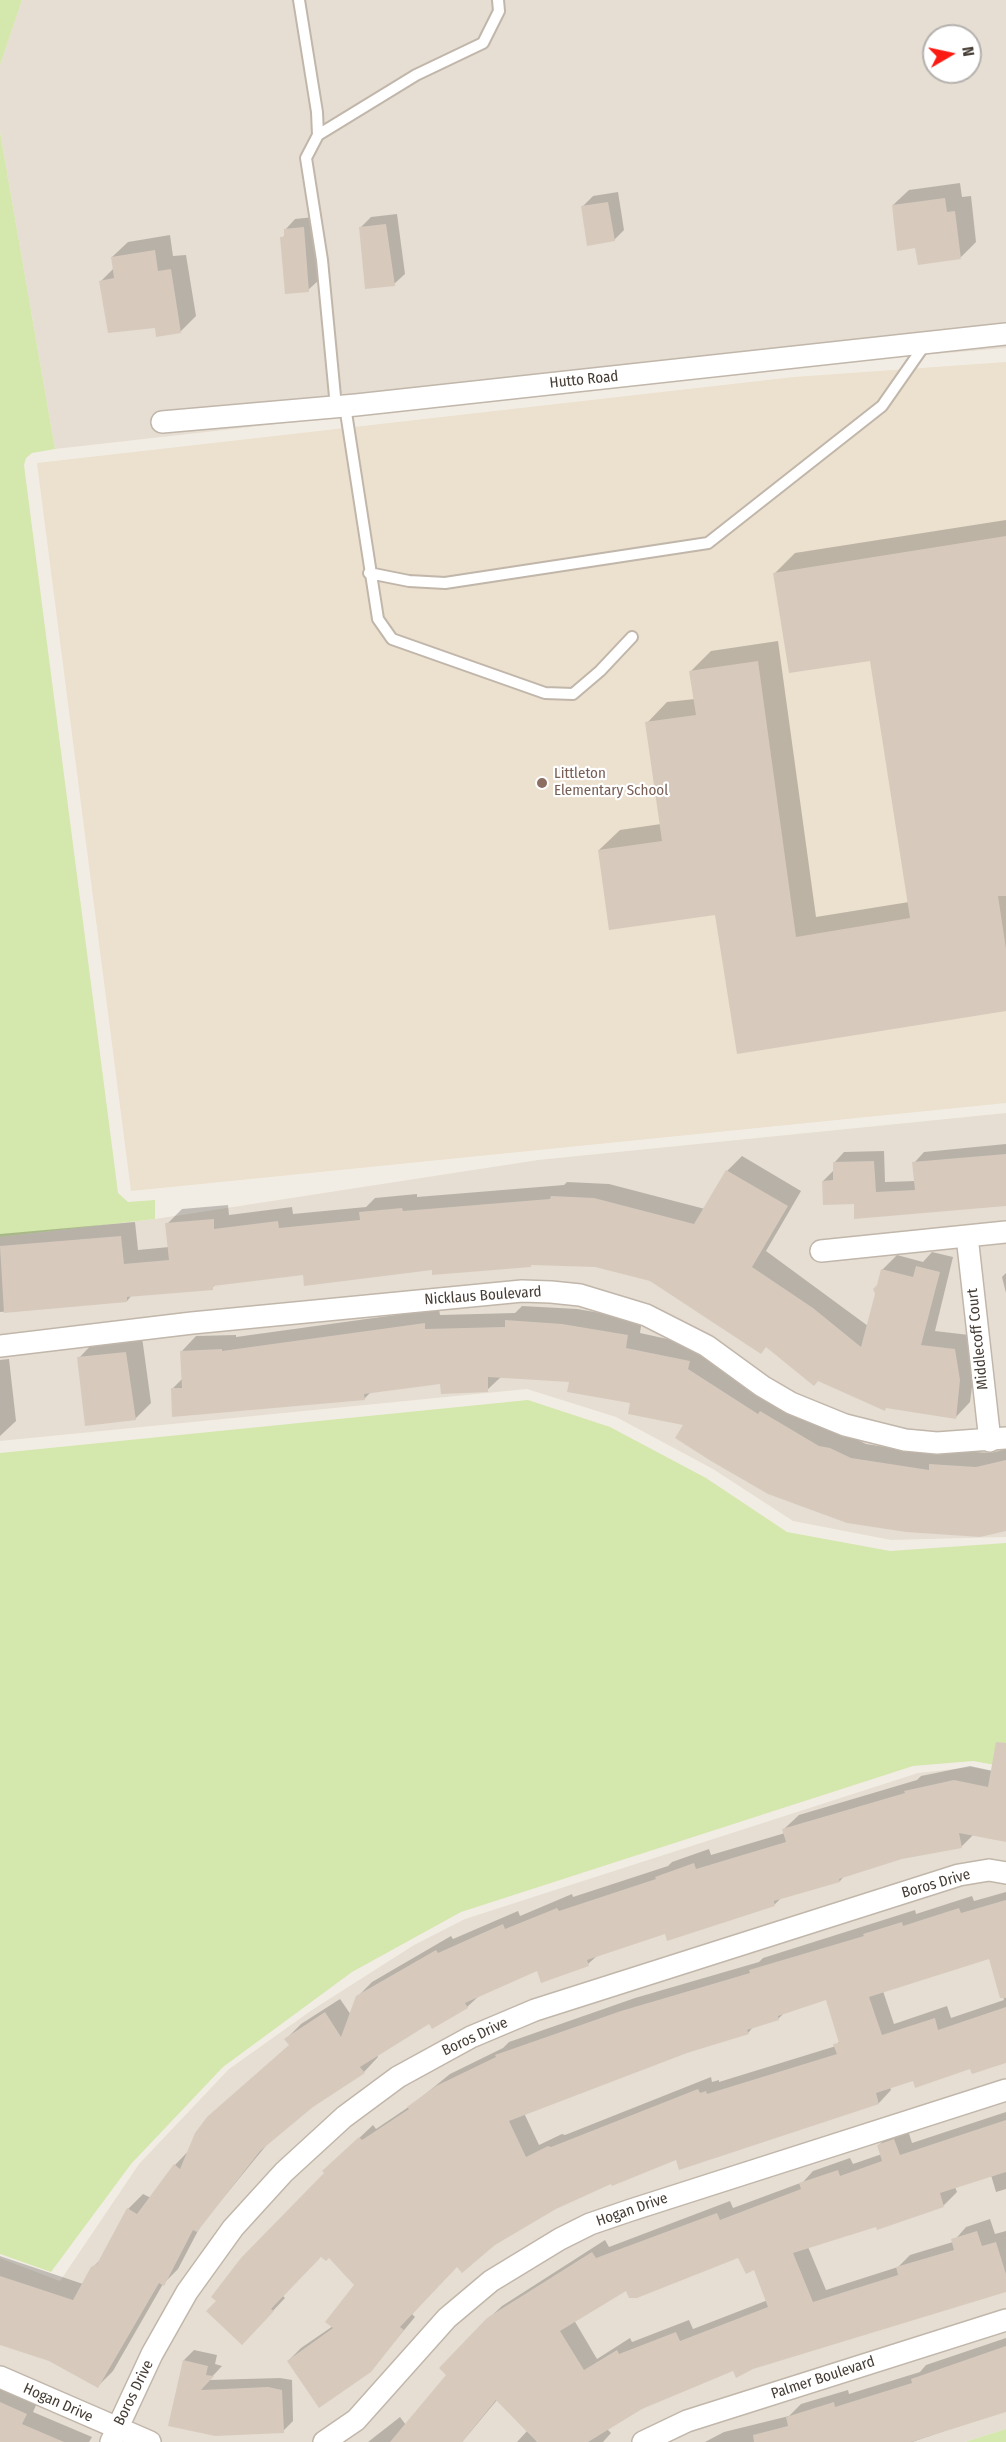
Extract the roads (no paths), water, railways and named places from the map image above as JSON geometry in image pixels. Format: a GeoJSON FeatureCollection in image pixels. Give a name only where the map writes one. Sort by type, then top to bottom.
{"type":"FeatureCollection","features":[{"type":"Feature","properties":{"kind":"street","name":"Hutto Road"},"geometry":{"type":"LineString","coordinates":[[162,422],[341,406],[1006,334]]}},
{"type":"Feature","properties":{"kind":"street"},"geometry":{"type":"LineString","coordinates":[[821,1251],[1006,1232]]}},
{"type":"Feature","properties":{"kind":"street","name":"Middlecoff Court"},"geometry":{"type":"LineString","coordinates":[[967,1236],[998,1439]]}},
{"type":"Feature","properties":{"kind":"street","name":"Nicklaus Boulevard"},"geometry":{"type":"LineString","coordinates":[[0,1346],[192,1323],[522,1291],[551,1292],[580,1295],[646,1315],[707,1346],[762,1386],[791,1403],[845,1425],[905,1440],[937,1443],[998,1439]]}},
{"type":"Feature","properties":{"kind":"street","name":"Boros Drive"},"geometry":{"type":"LineString","coordinates":[[114,2435],[153,2354],[187,2292],[233,2228],[284,2172],[344,2117],[398,2078],[471,2037],[536,2010],[959,1875],[989,1870],[1006,1873]]}},
{"type":"Feature","properties":{"kind":"street","name":"Hogan Drive"},"geometry":{"type":"LineString","coordinates":[[324,2442],[356,2420],[447,2318],[491,2281],[560,2239],[631,2210],[1006,2090]]}},
{"type":"Feature","properties":{"kind":"street","name":"Palmer Boulevard"},"geometry":{"type":"LineString","coordinates":[[643,2442],[687,2421],[1006,2319]]}},
{"type":"Feature","properties":{"kind":"street","name":"Hogan Drive"},"geometry":{"type":"LineString","coordinates":[[0,2377],[114,2435],[150,2442]]}},
{"type":"Feature","properties":{"kind":"lane"},"geometry":{"type":"LineString","coordinates":[[299,0],[317,112],[318,135],[306,158],[341,406],[378,620],[392,639],[545,693],[573,694],[600,671],[632,637]]}},
{"type":"Feature","properties":{"kind":"lane"},"geometry":{"type":"LineString","coordinates":[[318,135],[416,75],[483,42],[499,11],[498,0]]}},
{"type":"Feature","properties":{"kind":"lane"},"geometry":{"type":"LineString","coordinates":[[369,573],[409,581],[445,583],[708,543],[882,406],[927,343]]}},
{"type":"Feature","properties":{"kind":"place","name":"Littleton Elementary School"},"geometry":{"type":"Point","coordinates":[542,783]}}]}
